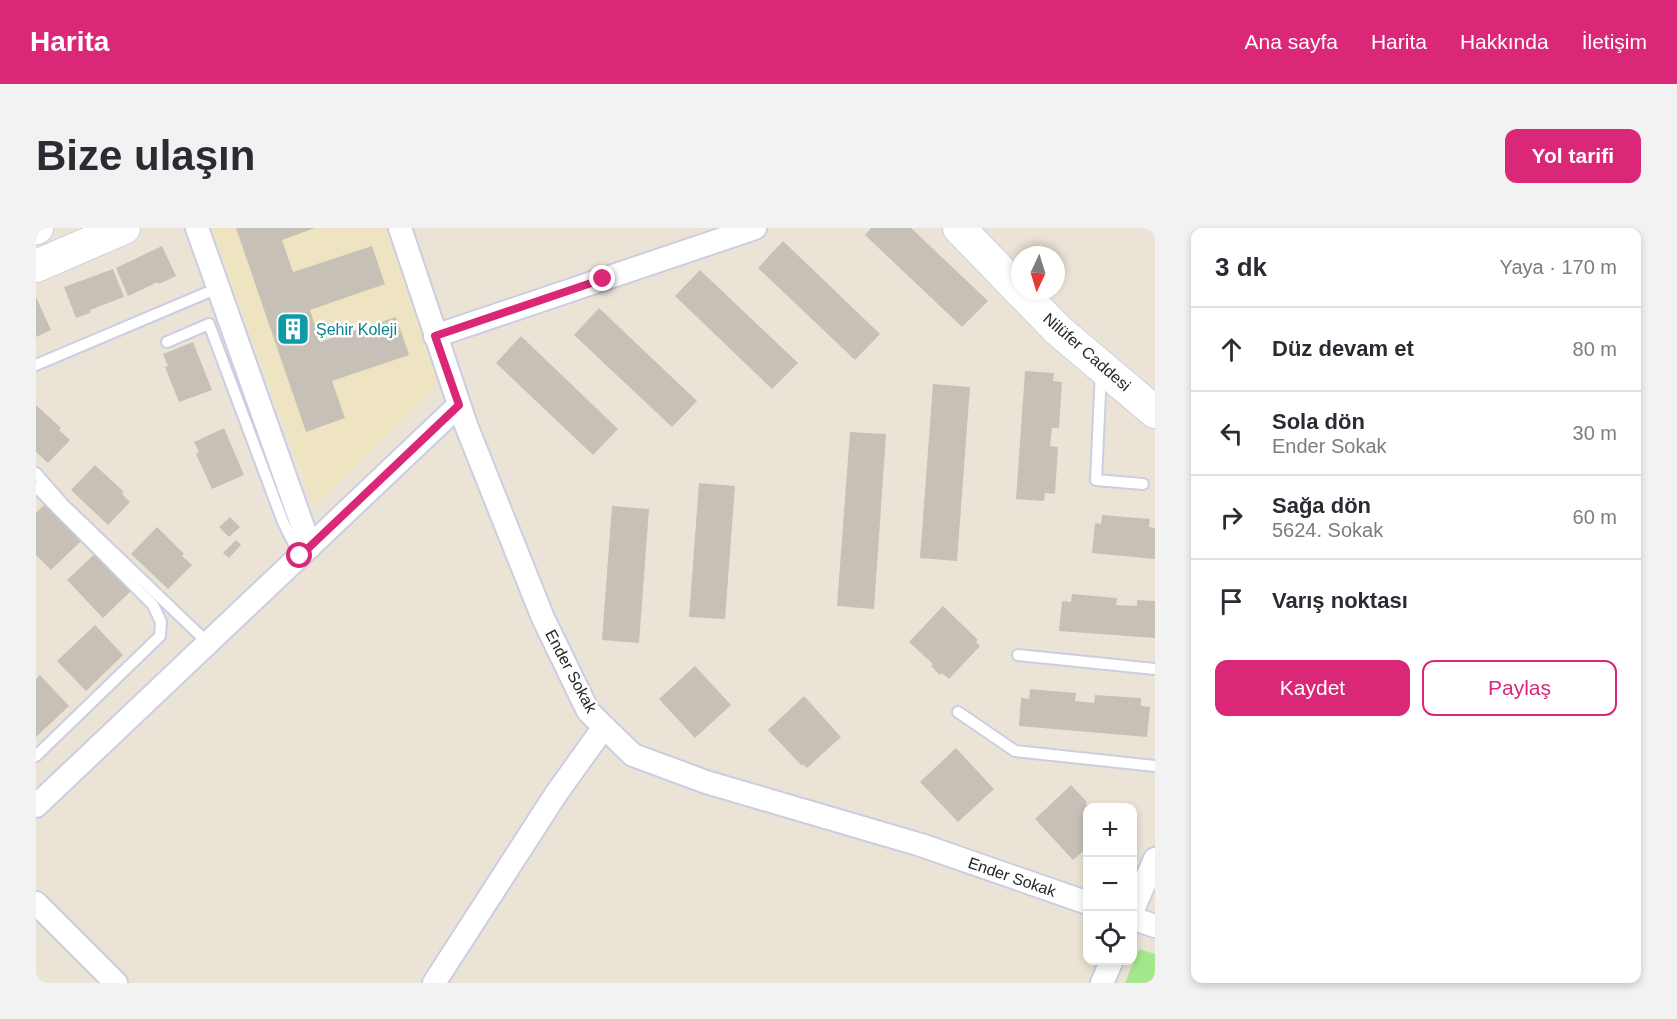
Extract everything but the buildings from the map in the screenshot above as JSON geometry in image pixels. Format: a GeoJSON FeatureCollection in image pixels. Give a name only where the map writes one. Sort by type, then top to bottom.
{"type":"FeatureCollection","features":[{"type":"Feature","properties":{"kind":"street"},"geometry":{"type":"LineString","coordinates":[[36,266],[124,228]]}},
{"type":"Feature","properties":{"kind":"street"},"geometry":{"type":"LineString","coordinates":[[197,228],[305,551]]}},
{"type":"Feature","properties":{"kind":"street","name":"Ender Sokak"},"geometry":{"type":"LineString","coordinates":[[400,228],[459,405],[543,618],[588,711],[604,727],[633,755],[706,782],[921,845],[1083,901]]}},
{"type":"Feature","properties":{"kind":"street"},"geometry":{"type":"LineString","coordinates":[[435,336],[755,228]]}},
{"type":"Feature","properties":{"kind":"street","name":"Nilüfer Caddesi"},"geometry":{"type":"LineString","coordinates":[[959,228],[1011,282]]}},
{"type":"Feature","properties":{"kind":"street","name":"Nilüfer Caddesi"},"geometry":{"type":"LineString","coordinates":[[1029,300],[1058,330],[1155,412]]}},
{"type":"Feature","properties":{"kind":"street"},"geometry":{"type":"LineString","coordinates":[[36,806],[459,405]]}},
{"type":"Feature","properties":{"kind":"street"},"geometry":{"type":"LineString","coordinates":[[434,983],[556,794],[604,727]]}},
{"type":"Feature","properties":{"kind":"street"},"geometry":{"type":"LineString","coordinates":[[1132,911],[1155,859]]}},
{"type":"Feature","properties":{"kind":"street"},"geometry":{"type":"LineString","coordinates":[[36,903],[116,983]]}},
{"type":"Feature","properties":{"kind":"street"},"geometry":{"type":"LineString","coordinates":[[1137,920],[1155,926]]}},
{"type":"Feature","properties":{"kind":"street"},"geometry":{"type":"LineString","coordinates":[[1102,983],[1110,965]]}},
{"type":"Feature","properties":{"kind":"lane"},"geometry":{"type":"LineString","coordinates":[[36,365],[218,288]]}},
{"type":"Feature","properties":{"kind":"lane"},"geometry":{"type":"LineString","coordinates":[[167,342],[209,324],[283,522],[305,551]]}},
{"type":"Feature","properties":{"kind":"lane"},"geometry":{"type":"LineString","coordinates":[[1101,366],[1096,480],[1143,484]]}},
{"type":"Feature","properties":{"kind":"lane"},"geometry":{"type":"LineString","coordinates":[[36,473],[64,505],[208,643]]}},
{"type":"Feature","properties":{"kind":"lane"},"geometry":{"type":"LineString","coordinates":[[36,487],[153,605],[161,622],[160,636],[36,756]]}},
{"type":"Feature","properties":{"kind":"lane"},"geometry":{"type":"LineString","coordinates":[[1018,655],[1155,669]]}},
{"type":"Feature","properties":{"kind":"lane"},"geometry":{"type":"LineString","coordinates":[[958,712],[1015,751],[1155,766]]}},
{"type":"Feature","properties":{"kind":"shaded area"},"geometry":{"type":"Polygon","coordinates":[[[211,228],[386,228],[440,382],[314,507],[211,228]]]}},
{"type":"Feature","properties":{"kind":"green space"},"geometry":{"type":"Polygon","coordinates":[[[1139,949],[1155,954],[1155,983],[1125,983],[1132,965],[1137,965],[1139,949]]]}},
{"type":"Feature","properties":{"kind":"place","name":"Şehir Koleji"},"geometry":{"type":"Point","coordinates":[293,329]}},
{"type":"Feature","properties":{"kind":"route"},"geometry":{"type":"LineString","coordinates":[[300,556],[459,405],[435,336],[603,279]]}}]}
